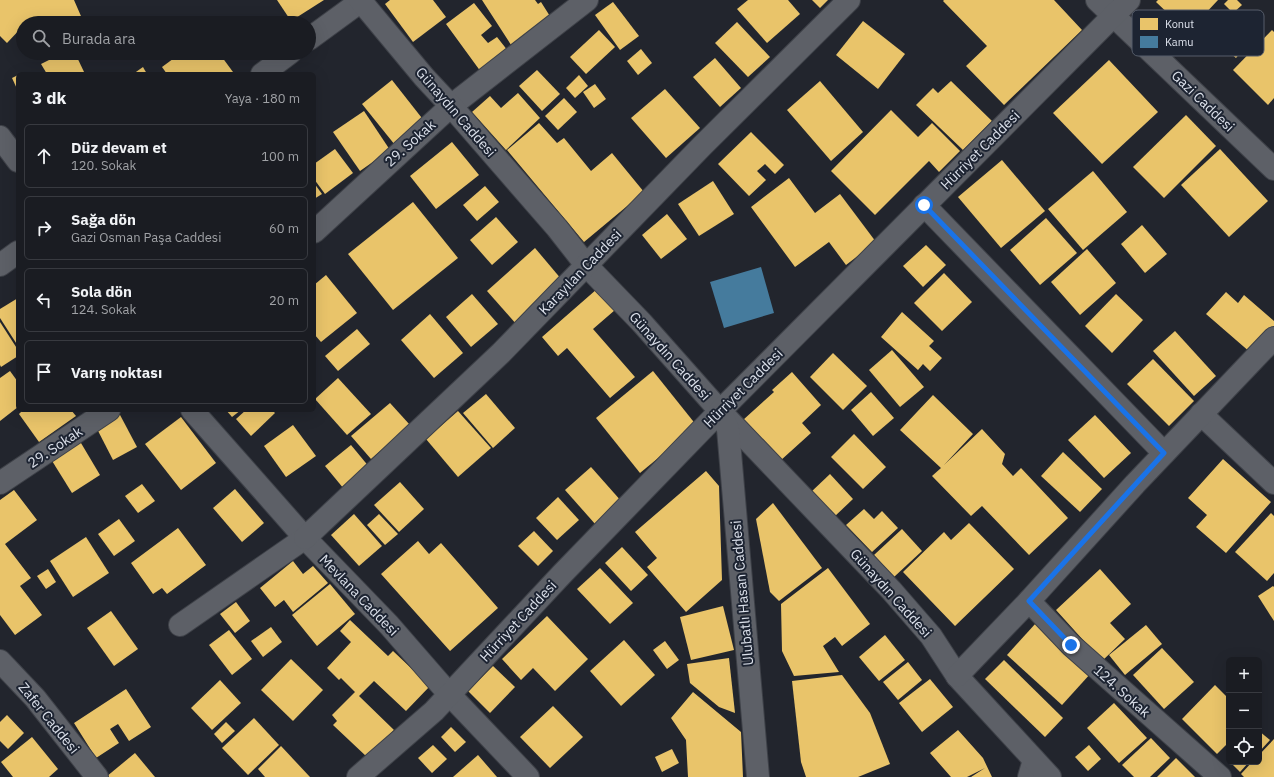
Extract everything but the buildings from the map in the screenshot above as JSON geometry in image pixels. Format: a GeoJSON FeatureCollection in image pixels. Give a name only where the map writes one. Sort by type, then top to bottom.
{"type":"FeatureCollection","features":[{"type":"Feature","properties":{"kind":"street","name":"29. Sokak"},"geometry":{"type":"LineString","coordinates":[[316,230],[451,106],[562,7],[587,0]]}},
{"type":"Feature","properties":{"kind":"street","name":"Karayılan Caddesi"},"geometry":{"type":"LineString","coordinates":[[180,625],[305,538],[501,353],[702,146],[849,0]]}},
{"type":"Feature","properties":{"kind":"street","name":"Gazi Caddesi"},"geometry":{"type":"LineString","coordinates":[[1097,0],[1132,34]]}},
{"type":"Feature","properties":{"kind":"street","name":"Hürriyet Caddesi"},"geometry":{"type":"LineString","coordinates":[[358,777],[434,710],[562,574],[720,411],[1129,0]]}},
{"type":"Feature","properties":{"kind":"street","name":"Günaydın Caddesi"},"geometry":{"type":"LineString","coordinates":[[361,1],[424,77],[557,228],[586,265],[642,323],[720,411],[891,590],[931,636],[958,676],[1031,768],[1050,777]]}},
{"type":"Feature","properties":{"kind":"street"},"geometry":{"type":"LineString","coordinates":[[316,34],[361,1]]}},
{"type":"Feature","properties":{"kind":"street","name":"Gazi Caddesi"},"geometry":{"type":"LineString","coordinates":[[1155,56],[1274,169]]}},
{"type":"Feature","properties":{"kind":"street"},"geometry":{"type":"LineString","coordinates":[[265,72],[281,60]]}},
{"type":"Feature","properties":{"kind":"street"},"geometry":{"type":"LineString","coordinates":[[0,137],[16,158]]}},
{"type":"Feature","properties":{"kind":"street"},"geometry":{"type":"LineString","coordinates":[[924,205],[1164,453]]}},
{"type":"Feature","properties":{"kind":"street"},"geometry":{"type":"LineString","coordinates":[[0,265],[16,253]]}},
{"type":"Feature","properties":{"kind":"street"},"geometry":{"type":"LineString","coordinates":[[958,676],[1029,601],[1164,453],[1274,338]]}},
{"type":"Feature","properties":{"kind":"street","name":"Ulubatlı Hasan Caddesi"},"geometry":{"type":"LineString","coordinates":[[720,411],[728,429],[758,777]]}},
{"type":"Feature","properties":{"kind":"street","name":"29. Sokak"},"geometry":{"type":"LineString","coordinates":[[0,483],[106,412]]}},
{"type":"Feature","properties":{"kind":"street","name":"Mevlana Caddesi"},"geometry":{"type":"LineString","coordinates":[[194,412],[305,538],[389,625],[449,694],[528,777]]}},
{"type":"Feature","properties":{"kind":"street"},"geometry":{"type":"LineString","coordinates":[[1201,414],[1274,483]]}},
{"type":"Feature","properties":{"kind":"street","name":"124. Sokak"},"geometry":{"type":"LineString","coordinates":[[1029,601],[1071,645],[1220,777]]}},
{"type":"Feature","properties":{"kind":"street","name":"Zafer Caddesi"},"geometry":{"type":"LineString","coordinates":[[0,661],[35,698],[97,777]]}},
{"type":"Feature","properties":{"kind":"route"},"geometry":{"type":"LineString","coordinates":[[924,205],[1164,453],[1029,601],[1071,645]]}}]}
